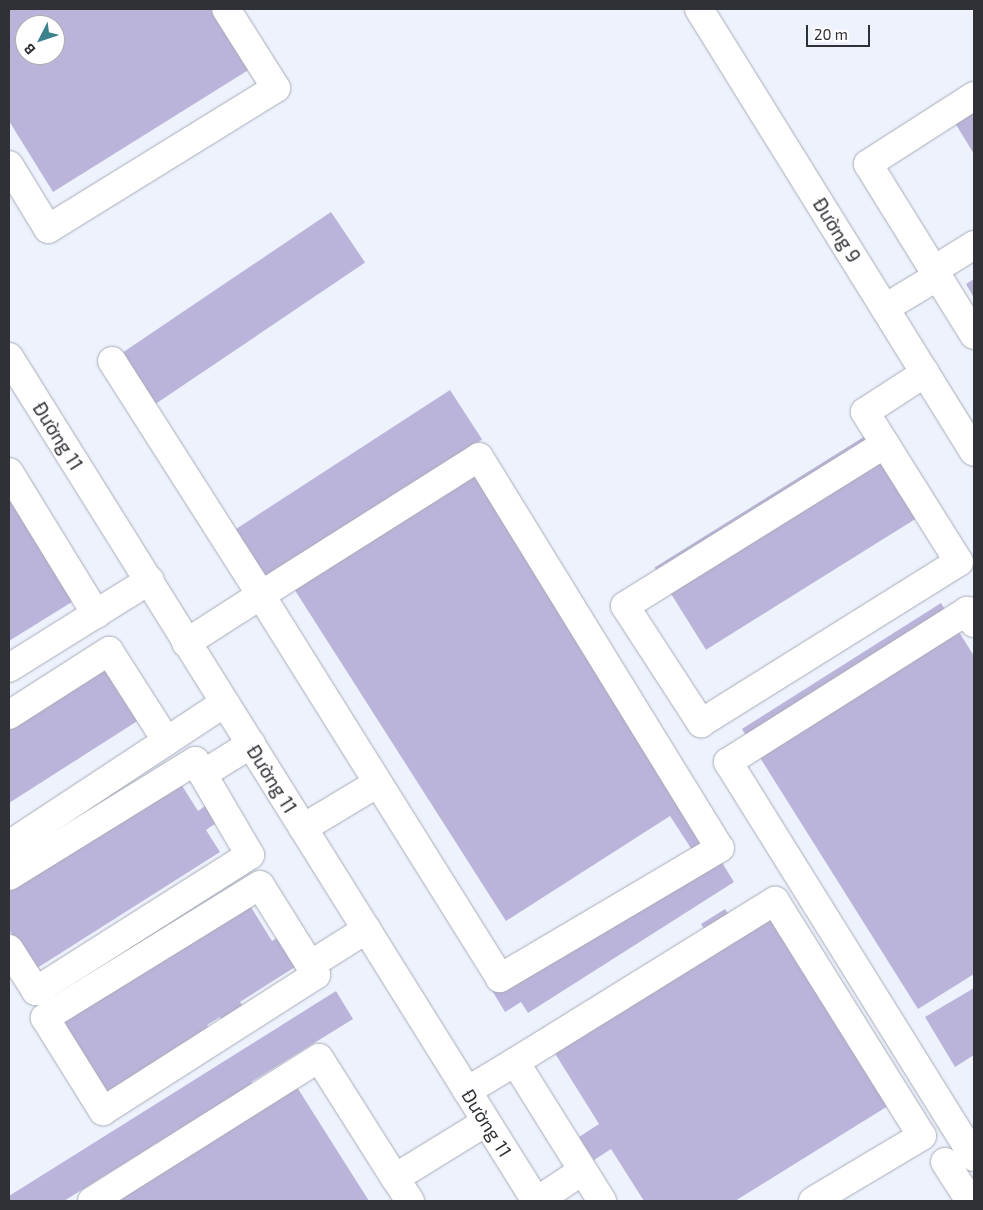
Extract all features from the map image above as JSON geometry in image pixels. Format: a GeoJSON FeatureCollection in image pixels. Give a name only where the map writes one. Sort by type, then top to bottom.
{"type":"FeatureCollection","features":[{"type":"Feature","properties":{"kind":"street"},"geometry":{"type":"LineString","coordinates":[[9,165],[48,229],[276,88],[226,9]]}},
{"type":"Feature","properties":{"kind":"street","name":"Đường 9"},"geometry":{"type":"LineString","coordinates":[[699,9],[974,452]]}},
{"type":"Feature","properties":{"kind":"street"},"geometry":{"type":"LineString","coordinates":[[974,96],[868,164],[974,334]]}},
{"type":"Feature","properties":{"kind":"street"},"geometry":{"type":"LineString","coordinates":[[885,308],[974,245]]}},
{"type":"Feature","properties":{"kind":"street","name":"Đường 11"},"geometry":{"type":"LineString","coordinates":[[9,358],[150,580],[186,643],[536,1201]]}},
{"type":"Feature","properties":{"kind":"street"},"geometry":{"type":"LineString","coordinates":[[112,361],[261,595],[500,978],[720,848],[478,457],[261,595],[186,643]]}},
{"type":"Feature","properties":{"kind":"street"},"geometry":{"type":"LineString","coordinates":[[885,444],[625,606],[701,723],[960,562],[865,412],[925,373]]}},
{"type":"Feature","properties":{"kind":"street"},"geometry":{"type":"LineString","coordinates":[[9,472],[96,614]]}},
{"type":"Feature","properties":{"kind":"street"},"geometry":{"type":"LineString","coordinates":[[9,668],[150,580]]}},
{"type":"Feature","properties":{"kind":"street"},"geometry":{"type":"LineString","coordinates":[[974,623],[967,611],[728,762],[974,1157]]}},
{"type":"Feature","properties":{"kind":"street"},"geometry":{"type":"LineString","coordinates":[[9,715],[109,651],[166,740]]}},
{"type":"Feature","properties":{"kind":"street"},"geometry":{"type":"LineString","coordinates":[[9,845],[224,703]]}},
{"type":"Feature","properties":{"kind":"street"},"geometry":{"type":"LineString","coordinates":[[203,774],[251,744]]}},
{"type":"Feature","properties":{"kind":"street"},"geometry":{"type":"LineString","coordinates":[[9,876],[195,761],[250,855],[36,991],[9,949]]}},
{"type":"Feature","properties":{"kind":"street"},"geometry":{"type":"LineString","coordinates":[[303,828],[378,783]]}},
{"type":"Feature","properties":{"kind":"street"},"geometry":{"type":"LineString","coordinates":[[260,885],[310,965],[316,975],[103,1111],[44,1018],[260,885]]}},
{"type":"Feature","properties":{"kind":"street"},"geometry":{"type":"LineString","coordinates":[[467,1091],[775,901],[922,1136],[813,1201]]}},
{"type":"Feature","properties":{"kind":"street"},"geometry":{"type":"LineString","coordinates":[[310,965],[367,929]]}},
{"type":"Feature","properties":{"kind":"street"},"geometry":{"type":"LineString","coordinates":[[92,1201],[319,1058],[410,1201]]}},
{"type":"Feature","properties":{"kind":"street"},"geometry":{"type":"LineString","coordinates":[[515,1062],[602,1201]]}},
{"type":"Feature","properties":{"kind":"street"},"geometry":{"type":"LineString","coordinates":[[395,1178],[486,1122]]}},
{"type":"Feature","properties":{"kind":"street"},"geometry":{"type":"LineString","coordinates":[[945,1162],[970,1201]]}},
{"type":"Feature","properties":{"kind":"street"},"geometry":{"type":"LineString","coordinates":[[536,1201],[582,1171]]}},
{"type":"Feature","properties":{"kind":"building"},"geometry":{"type":"Polygon","coordinates":[[[9,9],[212,9],[250,69],[53,192],[9,121],[9,9]]]}},
{"type":"Feature","properties":{"kind":"building"},"geometry":{"type":"Polygon","coordinates":[[[974,111],[974,154],[955,123],[974,111]]]}},
{"type":"Feature","properties":{"kind":"building"},"geometry":{"type":"Polygon","coordinates":[[[331,212],[365,263],[152,406],[118,356],[331,212]]]}},
{"type":"Feature","properties":{"kind":"building"},"geometry":{"type":"Polygon","coordinates":[[[974,279],[974,298],[966,284],[974,279]]]}},
{"type":"Feature","properties":{"kind":"building"},"geometry":{"type":"Polygon","coordinates":[[[450,390],[482,439],[267,579],[235,529],[450,390]]]}},
{"type":"Feature","properties":{"kind":"building"},"geometry":{"type":"Polygon","coordinates":[[[870,433],[921,515],[706,650],[655,568],[870,433]]]}},
{"type":"Feature","properties":{"kind":"building"},"geometry":{"type":"Polygon","coordinates":[[[476,462],[734,882],[528,1013],[521,1002],[505,1012],[488,984],[694,853],[670,816],[506,921],[289,581],[476,462]]]}},
{"type":"Feature","properties":{"kind":"building"},"geometry":{"type":"Polygon","coordinates":[[[9,494],[75,600],[9,641],[9,494]]]}},
{"type":"Feature","properties":{"kind":"building"},"geometry":{"type":"Polygon","coordinates":[[[941,603],[974,656],[974,974],[918,1009],[742,729],[941,603]]]}},
{"type":"Feature","properties":{"kind":"building"},"geometry":{"type":"Polygon","coordinates":[[[106,668],[139,720],[9,803],[9,729],[106,668]]]}},
{"type":"Feature","properties":{"kind":"building"},"geometry":{"type":"Polygon","coordinates":[[[176,776],[198,811],[211,802],[222,819],[206,830],[220,852],[34,970],[9,930],[9,883],[176,776]]]}},
{"type":"Feature","properties":{"kind":"building"},"geometry":{"type":"Polygon","coordinates":[[[779,894],[904,1096],[735,1201],[644,1201],[611,1149],[594,1160],[579,1137],[599,1124],[546,1039],[710,938],[701,924],[725,909],[734,922],[779,894]]]}},
{"type":"Feature","properties":{"kind":"building"},"geometry":{"type":"Polygon","coordinates":[[[244,896],[272,941],[288,931],[299,950],[288,957],[295,967],[240,1002],[244,1008],[223,1021],[220,1017],[207,1025],[212,1033],[107,1100],[54,1017],[244,896]]]}},
{"type":"Feature","properties":{"kind":"building"},"geometry":{"type":"Polygon","coordinates":[[[974,988],[974,1055],[955,1067],[925,1017],[974,988]]]}},
{"type":"Feature","properties":{"kind":"building"},"geometry":{"type":"Polygon","coordinates":[[[336,991],[353,1019],[251,1082],[264,1103],[295,1084],[369,1201],[107,1201],[241,1118],[229,1098],[64,1201],[9,1201],[9,1196],[336,991]]]}}]}
